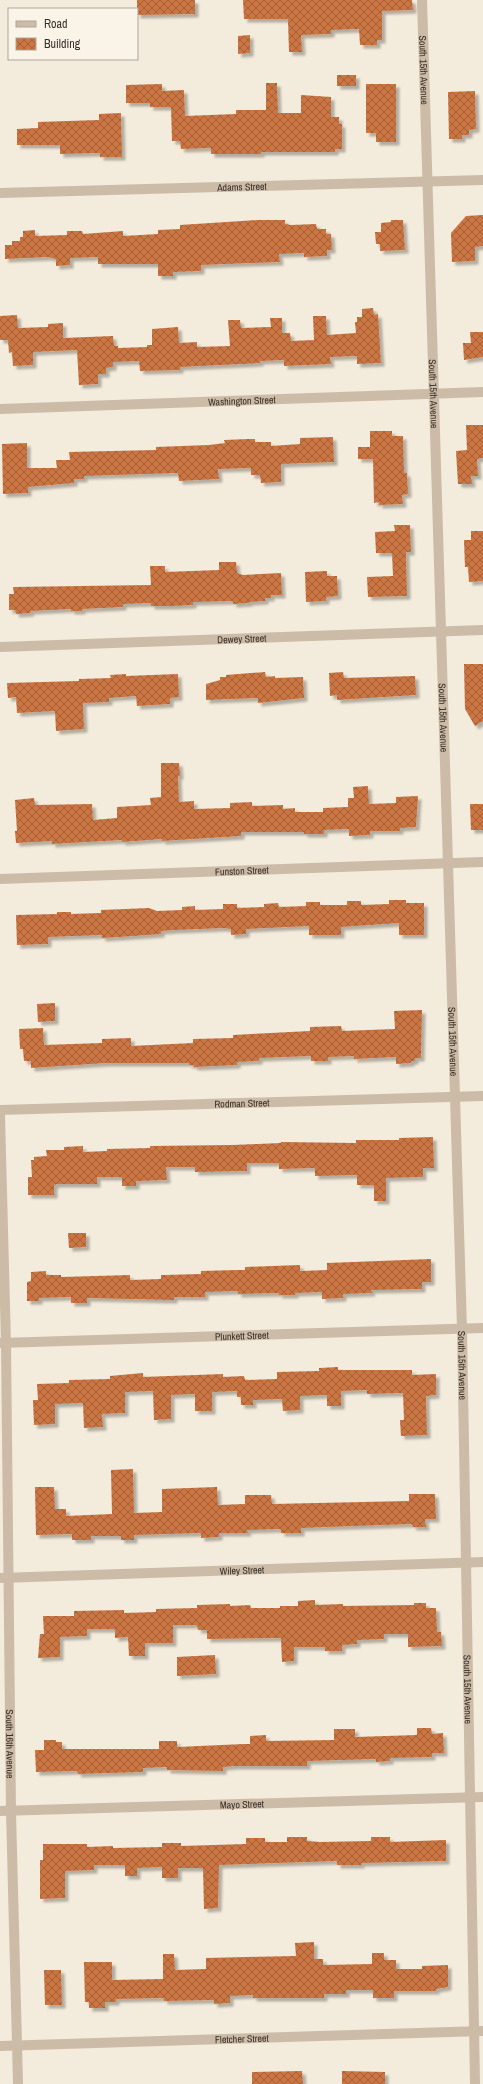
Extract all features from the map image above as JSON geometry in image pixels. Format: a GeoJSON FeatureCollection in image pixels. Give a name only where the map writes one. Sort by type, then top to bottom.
{"type":"FeatureCollection","features":[{"type":"Feature","properties":{"kind":"street","name":"South 15th Avenue"},"geometry":{"type":"LineString","coordinates":[[422,0],[432,394],[462,1329],[470,1798],[479,2031],[475,2084]]}},
{"type":"Feature","properties":{"kind":"street","name":"Adams Street"},"geometry":{"type":"LineString","coordinates":[[0,193],[483,180]]}},
{"type":"Feature","properties":{"kind":"street","name":"Washington Street"},"geometry":{"type":"LineString","coordinates":[[0,409],[483,392]]}},
{"type":"Feature","properties":{"kind":"street","name":"Dewey Street"},"geometry":{"type":"LineString","coordinates":[[0,647],[483,630]]}},
{"type":"Feature","properties":{"kind":"street","name":"Funston Street"},"geometry":{"type":"LineString","coordinates":[[0,878],[483,862]]}},
{"type":"Feature","properties":{"kind":"street","name":"Rodman Street"},"geometry":{"type":"LineString","coordinates":[[0,1110],[483,1096]]}},
{"type":"Feature","properties":{"kind":"street","name":"South 16th Avenue"},"geometry":{"type":"LineString","coordinates":[[0,1116],[4,1578],[18,2084]]}},
{"type":"Feature","properties":{"kind":"street","name":"Plunkett Street"},"geometry":{"type":"LineString","coordinates":[[3,1343],[483,1328]]}},
{"type":"Feature","properties":{"kind":"street","name":"Wiley Street"},"geometry":{"type":"LineString","coordinates":[[4,1578],[483,1562]]}},
{"type":"Feature","properties":{"kind":"street","name":"Mayo Street"},"geometry":{"type":"LineString","coordinates":[[0,1811],[483,1797]]}},
{"type":"Feature","properties":{"kind":"street","name":"Fletcher Street"},"geometry":{"type":"LineString","coordinates":[[0,2046],[479,2031]]}},
{"type":"Feature","properties":{"kind":"building"},"geometry":{"type":"Polygon","coordinates":[[[137,0],[195,0],[195,14],[138,15],[137,0]]]}},
{"type":"Feature","properties":{"kind":"building"},"geometry":{"type":"Polygon","coordinates":[[[243,0],[412,0],[413,10],[382,11],[382,40],[377,40],[377,45],[360,45],[359,29],[331,30],[331,34],[301,35],[302,52],[289,52],[288,19],[244,19],[243,0]]]}},
{"type":"Feature","properties":{"kind":"building"},"geometry":{"type":"Polygon","coordinates":[[[250,35],[250,53],[238,54],[238,36],[250,35]]]}},
{"type":"Feature","properties":{"kind":"building"},"geometry":{"type":"Polygon","coordinates":[[[337,75],[356,75],[356,86],[337,86],[337,75]]]}},
{"type":"Feature","properties":{"kind":"building"},"geometry":{"type":"Polygon","coordinates":[[[266,83],[277,83],[278,113],[301,113],[301,95],[331,97],[331,117],[339,117],[339,124],[342,124],[342,149],[335,149],[335,152],[211,154],[211,148],[181,149],[180,141],[172,141],[171,107],[150,107],[150,103],[126,103],[126,85],[162,84],[162,91],[184,90],[185,116],[236,114],[236,110],[266,110],[266,83]]]}},
{"type":"Feature","properties":{"kind":"building"},"geometry":{"type":"Polygon","coordinates":[[[366,84],[396,84],[396,142],[376,142],[376,133],[366,133],[366,84]]]}},
{"type":"Feature","properties":{"kind":"building"},"geometry":{"type":"Polygon","coordinates":[[[475,91],[476,129],[469,130],[469,135],[462,135],[462,139],[449,139],[448,92],[475,91]]]}},
{"type":"Feature","properties":{"kind":"building"},"geometry":{"type":"Polygon","coordinates":[[[121,113],[122,157],[100,157],[100,153],[60,154],[60,145],[17,145],[17,129],[38,128],[38,122],[99,120],[99,114],[121,113]]]}},
{"type":"Feature","properties":{"kind":"building"},"geometry":{"type":"Polygon","coordinates":[[[483,215],[483,246],[475,247],[475,261],[452,262],[451,233],[466,216],[483,215]]]}},
{"type":"Feature","properties":{"kind":"building"},"geometry":{"type":"Polygon","coordinates":[[[258,220],[285,220],[285,224],[291,225],[316,224],[317,229],[326,229],[326,234],[331,234],[332,250],[327,250],[327,256],[304,257],[304,253],[279,254],[280,262],[201,265],[201,271],[173,272],[173,276],[158,276],[158,264],[98,264],[98,257],[70,258],[70,265],[56,266],[56,259],[48,257],[5,259],[5,245],[12,245],[12,241],[20,241],[20,237],[23,237],[23,231],[35,230],[35,236],[67,235],[67,231],[82,231],[83,234],[123,231],[123,236],[158,234],[158,230],[180,229],[180,225],[258,220]]]}},
{"type":"Feature","properties":{"kind":"building"},"geometry":{"type":"Polygon","coordinates":[[[391,220],[403,220],[405,250],[380,251],[380,244],[376,244],[375,232],[381,232],[381,223],[391,222],[391,220]]]}},
{"type":"Feature","properties":{"kind":"building"},"geometry":{"type":"Polygon","coordinates":[[[373,308],[374,315],[378,314],[381,363],[357,364],[357,356],[330,357],[331,364],[284,366],[284,360],[260,361],[260,363],[180,367],[180,370],[140,371],[139,361],[113,362],[113,367],[106,368],[106,374],[98,374],[98,384],[79,385],[77,350],[33,352],[33,365],[13,366],[12,352],[9,353],[8,340],[0,340],[0,316],[17,315],[18,328],[48,327],[48,324],[63,323],[63,338],[113,336],[114,346],[118,346],[118,348],[147,347],[147,345],[152,345],[152,329],[178,327],[179,343],[197,342],[197,347],[230,346],[228,320],[240,320],[241,328],[271,327],[270,318],[282,318],[282,333],[290,333],[291,341],[314,340],[313,316],[326,316],[327,335],[356,333],[355,322],[357,322],[357,317],[362,317],[362,309],[373,308]]]}},
{"type":"Feature","properties":{"kind":"building"},"geometry":{"type":"Polygon","coordinates":[[[470,332],[483,332],[483,357],[464,360],[463,343],[471,343],[470,332]]]}},
{"type":"Feature","properties":{"kind":"building"},"geometry":{"type":"Polygon","coordinates":[[[466,425],[483,425],[483,458],[477,459],[478,476],[471,476],[472,484],[458,484],[456,451],[467,450],[466,425]]]}},
{"type":"Feature","properties":{"kind":"building"},"geometry":{"type":"Polygon","coordinates":[[[370,431],[392,431],[392,436],[403,436],[404,473],[407,473],[408,494],[402,495],[403,504],[379,505],[379,502],[374,503],[373,459],[358,459],[358,447],[370,447],[370,431]]]}},
{"type":"Feature","properties":{"kind":"building"},"geometry":{"type":"Polygon","coordinates":[[[333,437],[334,462],[281,464],[281,482],[261,483],[260,475],[251,475],[251,468],[218,469],[219,479],[179,481],[178,473],[84,476],[84,479],[74,479],[74,483],[28,487],[28,493],[3,494],[2,444],[27,443],[27,468],[57,468],[56,460],[70,460],[69,452],[156,450],[156,447],[209,445],[225,443],[224,440],[248,439],[255,439],[255,442],[271,442],[271,446],[300,444],[300,438],[333,437]]]}},
{"type":"Feature","properties":{"kind":"building"},"geometry":{"type":"Polygon","coordinates":[[[394,525],[410,525],[411,552],[406,552],[407,596],[368,597],[367,577],[393,576],[392,553],[376,553],[375,532],[395,531],[394,525]]]}},
{"type":"Feature","properties":{"kind":"building"},"geometry":{"type":"Polygon","coordinates":[[[471,531],[483,531],[483,581],[469,582],[468,567],[465,567],[464,540],[471,540],[471,531]]]}},
{"type":"Feature","properties":{"kind":"building"},"geometry":{"type":"Polygon","coordinates":[[[219,562],[236,562],[237,573],[243,575],[281,573],[282,595],[271,595],[271,598],[265,598],[265,601],[233,604],[233,601],[193,602],[193,605],[172,606],[151,606],[151,603],[123,604],[123,607],[82,609],[82,611],[71,611],[71,609],[30,611],[31,613],[16,614],[15,610],[9,610],[9,594],[14,594],[13,587],[151,585],[150,566],[165,566],[165,572],[219,570],[219,562]]]}},
{"type":"Feature","properties":{"kind":"building"},"geometry":{"type":"Polygon","coordinates":[[[327,571],[327,576],[337,576],[338,596],[326,597],[326,601],[306,602],[305,572],[327,571]]]}},
{"type":"Feature","properties":{"kind":"building"},"geometry":{"type":"Polygon","coordinates":[[[464,664],[483,664],[483,721],[475,726],[465,709],[464,664]]]}},
{"type":"Feature","properties":{"kind":"building"},"geometry":{"type":"Polygon","coordinates":[[[265,672],[266,677],[303,677],[304,698],[258,703],[258,698],[206,700],[206,684],[220,680],[220,677],[226,677],[226,675],[265,672]]]}},
{"type":"Feature","properties":{"kind":"building"},"geometry":{"type":"Polygon","coordinates":[[[343,672],[344,678],[415,676],[416,695],[337,700],[337,695],[330,696],[329,673],[343,672]]]}},
{"type":"Feature","properties":{"kind":"building"},"geometry":{"type":"Polygon","coordinates":[[[126,674],[126,676],[178,674],[179,697],[170,698],[170,704],[137,706],[136,696],[109,698],[109,702],[83,703],[84,729],[56,731],[55,711],[17,713],[16,697],[8,698],[7,683],[79,681],[79,679],[111,678],[110,675],[126,674]]]}},
{"type":"Feature","properties":{"kind":"building"},"geometry":{"type":"Polygon","coordinates":[[[161,763],[179,763],[179,802],[194,801],[194,809],[230,808],[230,803],[252,802],[252,806],[283,805],[283,809],[295,808],[295,812],[323,812],[323,808],[348,807],[348,798],[354,798],[353,787],[368,786],[369,804],[396,803],[396,797],[418,796],[416,827],[400,828],[400,831],[370,831],[370,835],[349,836],[349,829],[324,830],[324,834],[304,834],[304,832],[241,832],[241,836],[162,841],[162,839],[52,844],[52,841],[16,843],[15,831],[17,831],[15,800],[34,798],[35,805],[92,804],[93,820],[117,818],[117,807],[151,805],[150,798],[161,797],[161,763]]]}},
{"type":"Feature","properties":{"kind":"building"},"geometry":{"type":"Polygon","coordinates":[[[470,804],[483,804],[483,830],[471,830],[470,804]]]}},
{"type":"Feature","properties":{"kind":"building"},"geometry":{"type":"Polygon","coordinates":[[[389,900],[406,900],[406,903],[424,903],[424,935],[399,935],[399,923],[341,927],[341,935],[309,935],[309,926],[246,929],[246,934],[231,935],[231,929],[223,928],[161,931],[161,934],[102,938],[102,935],[48,937],[48,944],[17,945],[16,915],[57,914],[57,912],[71,912],[71,914],[101,913],[101,910],[149,908],[157,911],[182,910],[182,907],[195,906],[195,910],[223,909],[223,904],[237,904],[237,908],[264,907],[264,904],[278,903],[279,907],[306,906],[306,902],[320,902],[320,905],[347,905],[347,901],[361,901],[361,905],[389,904],[389,900]]]}},
{"type":"Feature","properties":{"kind":"building"},"geometry":{"type":"Polygon","coordinates":[[[55,1003],[55,1021],[38,1022],[37,1004],[55,1003]]]}},
{"type":"Feature","properties":{"kind":"building"},"geometry":{"type":"Polygon","coordinates":[[[422,1010],[421,1058],[415,1058],[415,1061],[411,1061],[411,1063],[396,1064],[396,1057],[354,1059],[354,1056],[328,1057],[328,1061],[311,1061],[311,1056],[259,1058],[259,1061],[237,1062],[237,1065],[194,1067],[194,1065],[189,1065],[189,1063],[106,1063],[31,1068],[31,1061],[24,1061],[23,1049],[20,1049],[19,1029],[43,1028],[44,1045],[102,1043],[102,1039],[131,1038],[131,1046],[193,1043],[193,1039],[233,1038],[233,1035],[310,1031],[310,1027],[341,1026],[342,1031],[395,1029],[394,1011],[422,1010]]]}},
{"type":"Feature","properties":{"kind":"building"},"geometry":{"type":"Polygon","coordinates":[[[433,1137],[434,1168],[423,1168],[423,1177],[386,1178],[386,1201],[374,1201],[374,1185],[357,1185],[357,1175],[315,1176],[315,1168],[279,1169],[279,1163],[247,1163],[247,1171],[195,1172],[195,1167],[166,1167],[167,1180],[136,1181],[136,1186],[122,1186],[122,1177],[97,1177],[97,1184],[57,1184],[54,1185],[54,1195],[28,1195],[28,1177],[32,1177],[31,1160],[34,1160],[34,1157],[47,1156],[46,1150],[64,1150],[64,1147],[83,1146],[83,1152],[107,1151],[107,1149],[150,1148],[150,1146],[232,1145],[281,1142],[356,1143],[356,1140],[399,1140],[399,1138],[433,1137]]]}},
{"type":"Feature","properties":{"kind":"building"},"geometry":{"type":"Polygon","coordinates":[[[68,1233],[86,1233],[86,1247],[69,1248],[68,1233]]]}},
{"type":"Feature","properties":{"kind":"building"},"geometry":{"type":"Polygon","coordinates":[[[431,1259],[431,1282],[422,1282],[422,1289],[371,1290],[372,1293],[343,1294],[343,1298],[322,1299],[322,1292],[279,1295],[279,1293],[238,1294],[238,1291],[205,1292],[205,1297],[174,1297],[174,1300],[87,1298],[87,1303],[71,1303],[71,1297],[39,1298],[39,1301],[27,1301],[27,1282],[31,1281],[31,1272],[46,1271],[46,1275],[61,1275],[61,1277],[130,1275],[130,1280],[161,1279],[161,1275],[201,1274],[201,1271],[245,1270],[245,1267],[300,1265],[300,1271],[327,1270],[327,1263],[431,1259]]]}},
{"type":"Feature","properties":{"kind":"building"},"geometry":{"type":"Polygon","coordinates":[[[338,1367],[338,1370],[412,1370],[412,1375],[436,1374],[436,1395],[426,1396],[427,1435],[401,1436],[400,1420],[404,1420],[403,1393],[367,1394],[367,1390],[341,1391],[341,1406],[327,1406],[327,1395],[300,1396],[300,1410],[283,1411],[282,1399],[253,1400],[253,1405],[241,1405],[241,1397],[237,1397],[237,1391],[212,1392],[212,1411],[195,1411],[195,1394],[171,1395],[171,1419],[154,1420],[153,1391],[125,1392],[125,1413],[102,1414],[103,1427],[84,1428],[83,1403],[55,1404],[55,1424],[34,1425],[33,1400],[38,1400],[37,1384],[69,1383],[69,1380],[110,1379],[110,1376],[143,1373],[143,1377],[223,1374],[223,1377],[244,1376],[245,1380],[277,1379],[277,1372],[319,1371],[319,1368],[338,1367]]]}},
{"type":"Feature","properties":{"kind":"building"},"geometry":{"type":"Polygon","coordinates":[[[133,1469],[134,1513],[162,1512],[162,1489],[217,1487],[218,1505],[245,1504],[245,1495],[271,1495],[272,1504],[409,1501],[409,1494],[435,1494],[436,1519],[425,1519],[426,1527],[413,1527],[412,1524],[301,1528],[301,1533],[281,1533],[281,1529],[247,1530],[248,1533],[219,1533],[219,1537],[201,1538],[201,1533],[134,1535],[134,1540],[121,1540],[121,1536],[91,1536],[91,1540],[72,1540],[72,1534],[36,1535],[35,1487],[54,1487],[55,1509],[66,1509],[66,1516],[112,1514],[111,1470],[133,1469]]]}},
{"type":"Feature","properties":{"kind":"building"},"geometry":{"type":"Polygon","coordinates":[[[315,1600],[315,1605],[343,1604],[343,1606],[414,1605],[414,1603],[426,1603],[426,1608],[436,1608],[437,1632],[441,1632],[442,1646],[408,1647],[408,1634],[384,1634],[384,1639],[357,1640],[357,1644],[342,1645],[342,1651],[325,1651],[325,1647],[294,1647],[294,1661],[282,1662],[281,1638],[207,1639],[207,1630],[198,1630],[197,1625],[173,1625],[173,1643],[145,1643],[145,1656],[129,1656],[128,1637],[115,1638],[115,1629],[87,1629],[87,1636],[60,1637],[60,1657],[38,1658],[40,1634],[44,1634],[43,1616],[74,1616],[74,1611],[124,1610],[124,1613],[156,1612],[156,1609],[197,1608],[197,1605],[230,1604],[230,1606],[250,1605],[251,1608],[280,1608],[280,1606],[298,1606],[298,1601],[315,1600]]]}},
{"type":"Feature","properties":{"kind":"building"},"geometry":{"type":"Polygon","coordinates":[[[215,1655],[216,1674],[177,1676],[177,1657],[215,1655]]]}},
{"type":"Feature","properties":{"kind":"building"},"geometry":{"type":"Polygon","coordinates":[[[417,1728],[431,1728],[432,1734],[443,1733],[444,1753],[432,1753],[432,1757],[390,1758],[390,1761],[376,1762],[376,1759],[307,1761],[307,1766],[234,1766],[223,1767],[223,1771],[167,1770],[167,1767],[143,1768],[143,1772],[78,1774],[77,1771],[36,1772],[35,1750],[44,1750],[44,1740],[56,1740],[56,1742],[62,1742],[62,1749],[159,1749],[159,1741],[177,1741],[177,1747],[250,1744],[250,1736],[266,1735],[266,1741],[334,1740],[334,1729],[355,1729],[355,1737],[417,1735],[417,1728]]]}},
{"type":"Feature","properties":{"kind":"building"},"geometry":{"type":"Polygon","coordinates":[[[287,1837],[307,1837],[307,1841],[320,1842],[371,1841],[371,1837],[390,1837],[390,1842],[446,1840],[446,1861],[361,1863],[361,1865],[337,1865],[337,1861],[219,1865],[218,1908],[204,1909],[203,1868],[178,1868],[178,1878],[162,1878],[162,1867],[137,1868],[137,1876],[125,1876],[125,1865],[94,1865],[94,1870],[65,1871],[65,1898],[40,1899],[40,1860],[43,1860],[43,1844],[87,1844],[87,1847],[113,1846],[113,1848],[162,1847],[162,1843],[181,1843],[181,1846],[246,1844],[246,1838],[265,1838],[265,1842],[287,1842],[287,1837]]]}},
{"type":"Feature","properties":{"kind":"building"},"geometry":{"type":"Polygon","coordinates":[[[314,1942],[314,1959],[323,1959],[323,1965],[372,1964],[372,1953],[384,1953],[384,1960],[396,1960],[396,1969],[422,1969],[422,1966],[448,1965],[448,1987],[436,1989],[436,1991],[394,1991],[394,1998],[373,1998],[373,1990],[346,1990],[346,1994],[324,1994],[324,1998],[253,1998],[253,1995],[230,1996],[230,2003],[214,2004],[214,2000],[164,2001],[164,1998],[116,1999],[116,2002],[105,2002],[105,2008],[89,2008],[89,2002],[85,2002],[84,1962],[112,1962],[112,1980],[163,1979],[163,1954],[174,1954],[175,1970],[206,1969],[206,1958],[296,1956],[295,1943],[314,1942]]]}},
{"type":"Feature","properties":{"kind":"building"},"geometry":{"type":"Polygon","coordinates":[[[44,1970],[61,1970],[62,2005],[45,2005],[44,1970]]]}},
{"type":"Feature","properties":{"kind":"building"},"geometry":{"type":"Polygon","coordinates":[[[302,2071],[303,2084],[252,2084],[252,2072],[302,2071]]]}},
{"type":"Feature","properties":{"kind":"building"},"geometry":{"type":"Polygon","coordinates":[[[342,2071],[385,2072],[385,2084],[342,2084],[342,2071]]]}}]}
